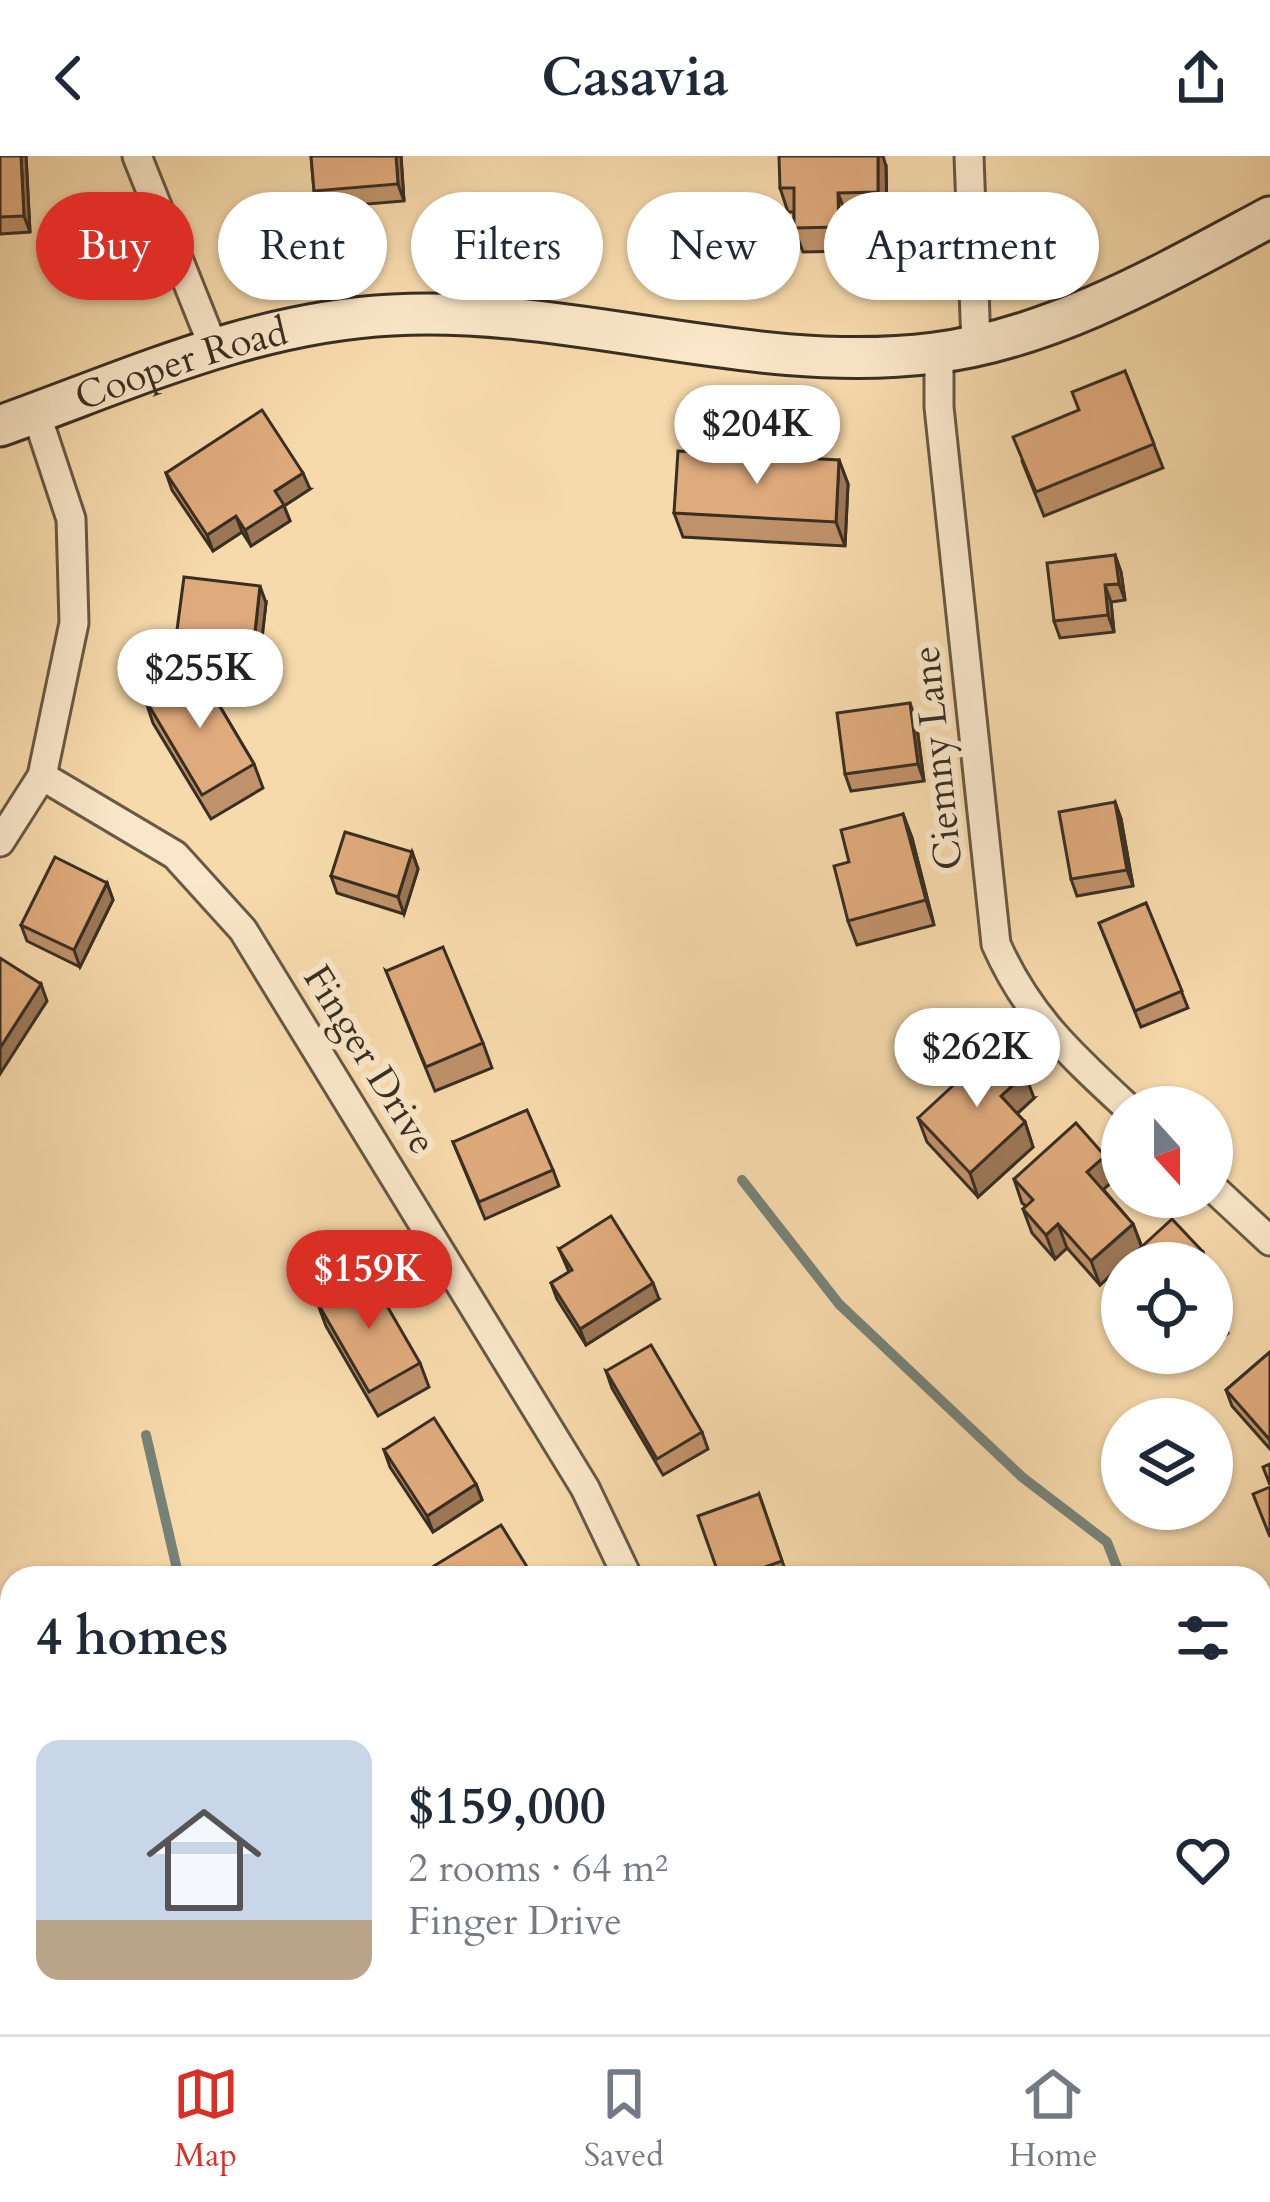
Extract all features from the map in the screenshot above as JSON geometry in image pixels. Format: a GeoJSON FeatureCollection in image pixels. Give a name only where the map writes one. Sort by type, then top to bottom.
{"type":"FeatureCollection","features":[{"type":"Feature","properties":{"kind":"street"},"geometry":{"type":"LineString","coordinates":[[137,156],[214,346]]}},
{"type":"Feature","properties":{"kind":"street","name":"Ciemny Lane"},"geometry":{"type":"LineString","coordinates":[[969,156],[957,348],[939,407],[996,944],[1018,995],[1104,1086]]}},
{"type":"Feature","properties":{"kind":"street","name":"Cooper Road"},"geometry":{"type":"LineString","coordinates":[[18,420],[214,346],[304,325],[464,312],[806,354],[879,358],[957,348],[1072,314],[1270,217]]}},
{"type":"Feature","properties":{"kind":"street"},"geometry":{"type":"LineString","coordinates":[[0,842],[42,776],[74,623],[70,519],[18,420]]}},
{"type":"Feature","properties":{"kind":"street","name":"Finger Drive"},"geometry":{"type":"LineString","coordinates":[[42,776],[175,855],[244,930],[585,1488],[622,1566]]}},
{"type":"Feature","properties":{"kind":"street"},"geometry":{"type":"LineString","coordinates":[[1233,1207],[1270,1241]]}},
{"type":"Feature","properties":{"kind":"building"},"geometry":{"type":"Polygon","coordinates":[[[0,156],[21,156],[24,216],[0,217],[0,156]]]}},
{"type":"Feature","properties":{"kind":"building"},"geometry":{"type":"Polygon","coordinates":[[[311,156],[396,156],[398,184],[314,191],[311,156]]]}},
{"type":"Feature","properties":{"kind":"building"},"geometry":{"type":"Polygon","coordinates":[[[779,156],[878,156],[878,192],[824,192],[824,227],[800,228],[800,192],[780,188],[779,156]]]}},
{"type":"Feature","properties":{"kind":"building"},"geometry":{"type":"Polygon","coordinates":[[[1125,371],[1154,444],[1036,492],[1013,437],[1079,410],[1072,392],[1125,371]]]}},
{"type":"Feature","properties":{"kind":"building"},"geometry":{"type":"Polygon","coordinates":[[[262,410],[303,473],[275,491],[284,505],[245,530],[236,516],[207,535],[166,473],[262,410]]]}},
{"type":"Feature","properties":{"kind":"building"},"geometry":{"type":"Polygon","coordinates":[[[678,451],[839,460],[836,522],[674,513],[678,451]]]}},
{"type":"Feature","properties":{"kind":"building"},"geometry":{"type":"Polygon","coordinates":[[[1115,555],[1119,584],[1105,585],[1108,615],[1054,621],[1047,563],[1115,555]]]}},
{"type":"Feature","properties":{"kind":"building"},"geometry":{"type":"Polygon","coordinates":[[[184,577],[260,586],[254,641],[265,642],[260,678],[172,668],[184,577]]]}},
{"type":"Feature","properties":{"kind":"building"},"geometry":{"type":"Polygon","coordinates":[[[197,668],[254,764],[202,795],[145,699],[197,668]]]}},
{"type":"Feature","properties":{"kind":"building"},"geometry":{"type":"Polygon","coordinates":[[[910,703],[918,764],[845,774],[837,713],[910,703]]]}},
{"type":"Feature","properties":{"kind":"building"},"geometry":{"type":"Polygon","coordinates":[[[1115,802],[1127,870],[1071,879],[1059,812],[1115,802]]]}},
{"type":"Feature","properties":{"kind":"building"},"geometry":{"type":"Polygon","coordinates":[[[903,814],[926,900],[848,921],[834,866],[849,862],[841,830],[903,814]]]}},
{"type":"Feature","properties":{"kind":"building"},"geometry":{"type":"Polygon","coordinates":[[[345,832],[412,852],[398,897],[331,876],[345,832]]]}},
{"type":"Feature","properties":{"kind":"building"},"geometry":{"type":"Polygon","coordinates":[[[55,857],[107,883],[74,950],[21,925],[55,857]]]}},
{"type":"Feature","properties":{"kind":"building"},"geometry":{"type":"Polygon","coordinates":[[[1146,903],[1182,991],[1135,1011],[1099,923],[1146,903]]]}},
{"type":"Feature","properties":{"kind":"building"},"geometry":{"type":"Polygon","coordinates":[[[443,947],[483,1043],[426,1067],[386,971],[443,947]]]}},
{"type":"Feature","properties":{"kind":"building"},"geometry":{"type":"Polygon","coordinates":[[[0,958],[41,984],[0,1048],[0,958]]]}},
{"type":"Feature","properties":{"kind":"building"},"geometry":{"type":"Polygon","coordinates":[[[998,1044],[1025,1074],[1001,1096],[1025,1122],[970,1173],[918,1118],[998,1044]]]}},
{"type":"Feature","properties":{"kind":"building"},"geometry":{"type":"Polygon","coordinates":[[[527,1110],[553,1170],[479,1202],[453,1142],[527,1110]]]}},
{"type":"Feature","properties":{"kind":"building"},"geometry":{"type":"Polygon","coordinates":[[[1076,1123],[1101,1151],[1101,1160],[1087,1172],[1101,1188],[1101,1218],[1128,1218],[1133,1224],[1113,1242],[1101,1242],[1101,1252],[1091,1261],[1058,1224],[1046,1235],[1023,1209],[1033,1200],[1014,1179],[1076,1123]]]}},
{"type":"Feature","properties":{"kind":"building"},"geometry":{"type":"Polygon","coordinates":[[[611,1216],[653,1283],[580,1329],[551,1283],[572,1270],[559,1249],[611,1216]]]}},
{"type":"Feature","properties":{"kind":"building"},"geometry":{"type":"Polygon","coordinates":[[[1172,1219],[1194,1242],[1147,1242],[1172,1219]]]}},
{"type":"Feature","properties":{"kind":"building"},"geometry":{"type":"Polygon","coordinates":[[[368,1273],[420,1363],[369,1392],[317,1302],[368,1273]]]}},
{"type":"Feature","properties":{"kind":"building"},"geometry":{"type":"Polygon","coordinates":[[[651,1345],[702,1432],[657,1459],[606,1371],[651,1345]]]}},
{"type":"Feature","properties":{"kind":"building"},"geometry":{"type":"Polygon","coordinates":[[[1270,1352],[1270,1438],[1269,1439],[1226,1390],[1270,1352]]]}},
{"type":"Feature","properties":{"kind":"building"},"geometry":{"type":"Polygon","coordinates":[[[434,1418],[476,1484],[427,1516],[384,1450],[434,1418]]]}},
{"type":"Feature","properties":{"kind":"building"},"geometry":{"type":"Polygon","coordinates":[[[1270,1487],[1270,1537],[1253,1494],[1270,1487]]]}},
{"type":"Feature","properties":{"kind":"building"},"geometry":{"type":"Polygon","coordinates":[[[759,1494],[782,1561],[768,1566],[716,1566],[698,1516],[759,1494]]]}},
{"type":"Feature","properties":{"kind":"building"},"geometry":{"type":"Polygon","coordinates":[[[501,1525],[527,1566],[434,1566],[501,1525]]]}},
{"type":"Feature","properties":{"kind":"waterway"},"geometry":{"type":"LineString","coordinates":[[742,1180],[839,1304],[1022,1477],[1107,1542],[1116,1566]]}},
{"type":"Feature","properties":{"kind":"waterway"},"geometry":{"type":"LineString","coordinates":[[146,1435],[176,1566]]}}]}
